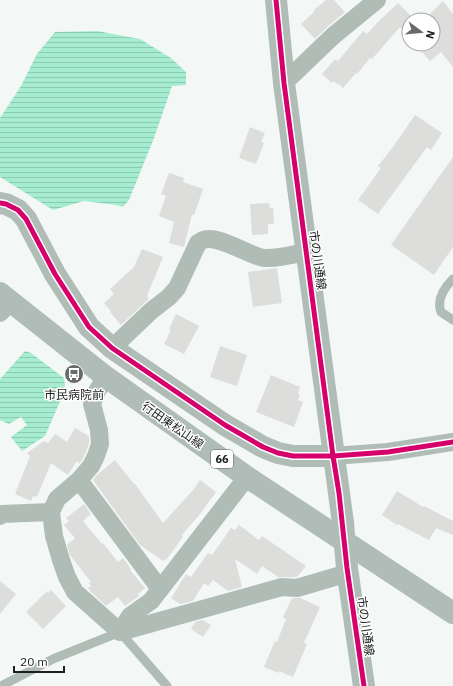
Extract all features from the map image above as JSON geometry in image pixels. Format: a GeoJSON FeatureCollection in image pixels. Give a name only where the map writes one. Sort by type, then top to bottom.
{"type":"FeatureCollection","features":[{"type":"Feature","properties":{"kind":"main road","name":"行田東松山線"},"geometry":{"type":"LineString","coordinates":[[4,302],[106,377],[247,477],[453,613]]}},
{"type":"Feature","properties":{"kind":"street","name":"市の川通線"},"geometry":{"type":"LineString","coordinates":[[276,0],[284,83],[364,686]]}},
{"type":"Feature","properties":{"kind":"street"},"geometry":{"type":"LineString","coordinates":[[284,83],[333,36],[377,0]]}},
{"type":"Feature","properties":{"kind":"street"},"geometry":{"type":"LineString","coordinates":[[0,203],[6,204],[18,210],[26,220],[55,274],[89,327],[112,348],[225,425],[263,447],[278,453],[293,456],[333,456],[388,452],[453,442]]}},
{"type":"Feature","properties":{"kind":"street"},"geometry":{"type":"LineString","coordinates":[[112,348],[151,310],[169,297],[177,288],[198,244],[202,240],[211,239],[263,258],[307,252]]}},
{"type":"Feature","properties":{"kind":"street"},"geometry":{"type":"LineString","coordinates":[[106,377],[97,390],[92,404],[99,430],[100,444],[91,466],[57,499],[51,512],[54,536],[61,560],[67,578],[75,592],[120,632]]}},
{"type":"Feature","properties":{"kind":"street"},"geometry":{"type":"LineString","coordinates":[[120,632],[130,616],[151,601],[247,477]]}},
{"type":"Feature","properties":{"kind":"street"},"geometry":{"type":"LineString","coordinates":[[78,480],[160,589]]}},
{"type":"Feature","properties":{"kind":"street"},"geometry":{"type":"LineString","coordinates":[[0,516],[2,514],[51,512]]}},
{"type":"Feature","properties":{"kind":"street"},"geometry":{"type":"LineString","coordinates":[[120,632],[282,586],[297,588],[348,571]]}},
{"type":"Feature","properties":{"kind":"lane"},"geometry":{"type":"LineString","coordinates":[[453,279],[443,291],[439,304],[441,312],[453,320]]}},
{"type":"Feature","properties":{"kind":"lane"},"geometry":{"type":"LineString","coordinates":[[1,686],[53,658],[120,632],[167,686]]}},
{"type":"Feature","properties":{"kind":"shaded area"},"geometry":{"type":"Polygon","coordinates":[[[97,31],[140,39],[171,58],[186,72],[186,85],[172,86],[154,138],[129,200],[123,207],[84,201],[53,210],[0,177],[0,118],[21,86],[37,54],[55,32],[97,31]]]}},
{"type":"Feature","properties":{"kind":"shaded area"},"geometry":{"type":"Polygon","coordinates":[[[25,351],[31,353],[64,378],[65,385],[64,392],[45,436],[22,451],[11,437],[27,425],[21,417],[9,424],[0,420],[0,379],[25,351]]]}},
{"type":"Feature","properties":{"kind":"building"},"geometry":{"type":"Polygon","coordinates":[[[326,0],[334,0],[345,12],[315,39],[301,24],[326,0]]]}},
{"type":"Feature","properties":{"kind":"building"},"geometry":{"type":"Polygon","coordinates":[[[443,1],[453,14],[453,67],[441,52],[441,12],[432,12],[443,1]]]}},
{"type":"Feature","properties":{"kind":"building"},"geometry":{"type":"Polygon","coordinates":[[[398,3],[407,12],[401,12],[401,28],[400,27],[372,59],[370,58],[343,88],[334,81],[332,83],[322,74],[335,59],[338,61],[363,31],[367,34],[398,3]]]}},
{"type":"Feature","properties":{"kind":"building"},"geometry":{"type":"Polygon","coordinates":[[[422,52],[441,52],[430,61],[422,52]]]}},
{"type":"Feature","properties":{"kind":"building"},"geometry":{"type":"Polygon","coordinates":[[[415,115],[442,133],[431,150],[427,147],[378,214],[358,200],[381,168],[378,166],[415,115]]]}},
{"type":"Feature","properties":{"kind":"building"},"geometry":{"type":"Polygon","coordinates":[[[250,127],[265,133],[261,142],[264,143],[256,164],[239,158],[250,127]]]}},
{"type":"Feature","properties":{"kind":"building"},"geometry":{"type":"Polygon","coordinates":[[[453,157],[453,247],[434,275],[391,245],[453,157]]]}},
{"type":"Feature","properties":{"kind":"building"},"geometry":{"type":"Polygon","coordinates":[[[169,173],[184,178],[183,182],[203,189],[194,215],[192,214],[184,247],[169,243],[174,222],[159,216],[166,196],[161,194],[169,173]]]}},
{"type":"Feature","properties":{"kind":"building"},"geometry":{"type":"Polygon","coordinates":[[[269,203],[270,208],[273,208],[274,224],[268,224],[268,234],[252,235],[250,204],[269,203]]]}},
{"type":"Feature","properties":{"kind":"building"},"geometry":{"type":"Polygon","coordinates":[[[142,249],[163,257],[147,296],[149,299],[121,325],[104,303],[114,294],[110,289],[134,267],[142,249]]]}},
{"type":"Feature","properties":{"kind":"building"},"geometry":{"type":"Polygon","coordinates":[[[277,268],[282,303],[253,307],[248,272],[277,268]]]}},
{"type":"Feature","properties":{"kind":"building"},"geometry":{"type":"Polygon","coordinates":[[[176,314],[199,326],[184,354],[164,344],[171,330],[169,329],[176,314]]]}},
{"type":"Feature","properties":{"kind":"building"},"geometry":{"type":"Polygon","coordinates":[[[220,346],[247,355],[237,386],[210,377],[220,346]]]}},
{"type":"Feature","properties":{"kind":"building"},"geometry":{"type":"Polygon","coordinates":[[[271,375],[300,387],[298,394],[300,395],[298,400],[303,402],[294,427],[256,412],[271,375]]]}},
{"type":"Feature","properties":{"kind":"building"},"geometry":{"type":"Polygon","coordinates":[[[75,428],[89,436],[89,443],[86,452],[79,464],[77,461],[68,475],[51,463],[37,497],[33,496],[31,501],[15,494],[30,456],[27,453],[44,441],[48,443],[55,434],[67,442],[75,428]]]}},
{"type":"Feature","properties":{"kind":"building"},"geometry":{"type":"Polygon","coordinates":[[[115,460],[135,484],[163,523],[194,489],[200,480],[216,492],[181,536],[183,537],[166,560],[165,559],[163,561],[140,545],[93,480],[115,460]]]}},
{"type":"Feature","properties":{"kind":"building"},"geometry":{"type":"Polygon","coordinates":[[[397,491],[423,507],[424,506],[453,521],[453,535],[436,528],[429,540],[398,524],[397,525],[382,515],[397,491]]]}},
{"type":"Feature","properties":{"kind":"building"},"geometry":{"type":"Polygon","coordinates":[[[84,504],[91,514],[83,521],[118,562],[123,558],[131,569],[130,570],[145,588],[138,594],[139,596],[125,606],[118,597],[106,606],[88,588],[91,586],[89,583],[91,582],[70,555],[67,545],[75,538],[64,525],[69,521],[66,518],[84,504]]]}},
{"type":"Feature","properties":{"kind":"building"},"geometry":{"type":"Polygon","coordinates":[[[239,525],[259,540],[262,536],[306,566],[297,577],[278,577],[262,566],[257,574],[235,559],[242,587],[228,591],[213,580],[208,586],[204,583],[193,601],[180,604],[171,598],[186,574],[191,577],[208,553],[212,555],[231,528],[235,530],[239,525]]]}},
{"type":"Feature","properties":{"kind":"building"},"geometry":{"type":"Polygon","coordinates":[[[0,581],[16,594],[0,614],[0,581]]]}},
{"type":"Feature","properties":{"kind":"building"},"geometry":{"type":"Polygon","coordinates":[[[51,590],[66,606],[43,629],[26,612],[47,591],[48,593],[51,590]]]}},
{"type":"Feature","properties":{"kind":"building"},"geometry":{"type":"Polygon","coordinates":[[[292,598],[300,598],[320,607],[304,643],[307,644],[293,677],[264,667],[275,641],[277,642],[286,619],[283,617],[292,598]]]}},
{"type":"Feature","properties":{"kind":"building"},"geometry":{"type":"Polygon","coordinates":[[[203,620],[211,625],[203,637],[191,629],[195,622],[203,620]]]}},
{"type":"Feature","properties":{"kind":"cycle path"},"geometry":{"type":"LineString","coordinates":[[276,0],[284,83],[339,493],[347,568],[364,686]]}},
{"type":"Feature","properties":{"kind":"cycle path"},"geometry":{"type":"LineString","coordinates":[[0,203],[6,204],[18,210],[26,219],[55,274],[89,327],[112,348],[225,425],[263,447],[278,453],[293,456],[333,456],[388,452],[453,442]]}},
{"type":"Feature","properties":{"kind":"place","name":"市民病院前"},"geometry":{"type":"Point","coordinates":[74,374]}}]}
